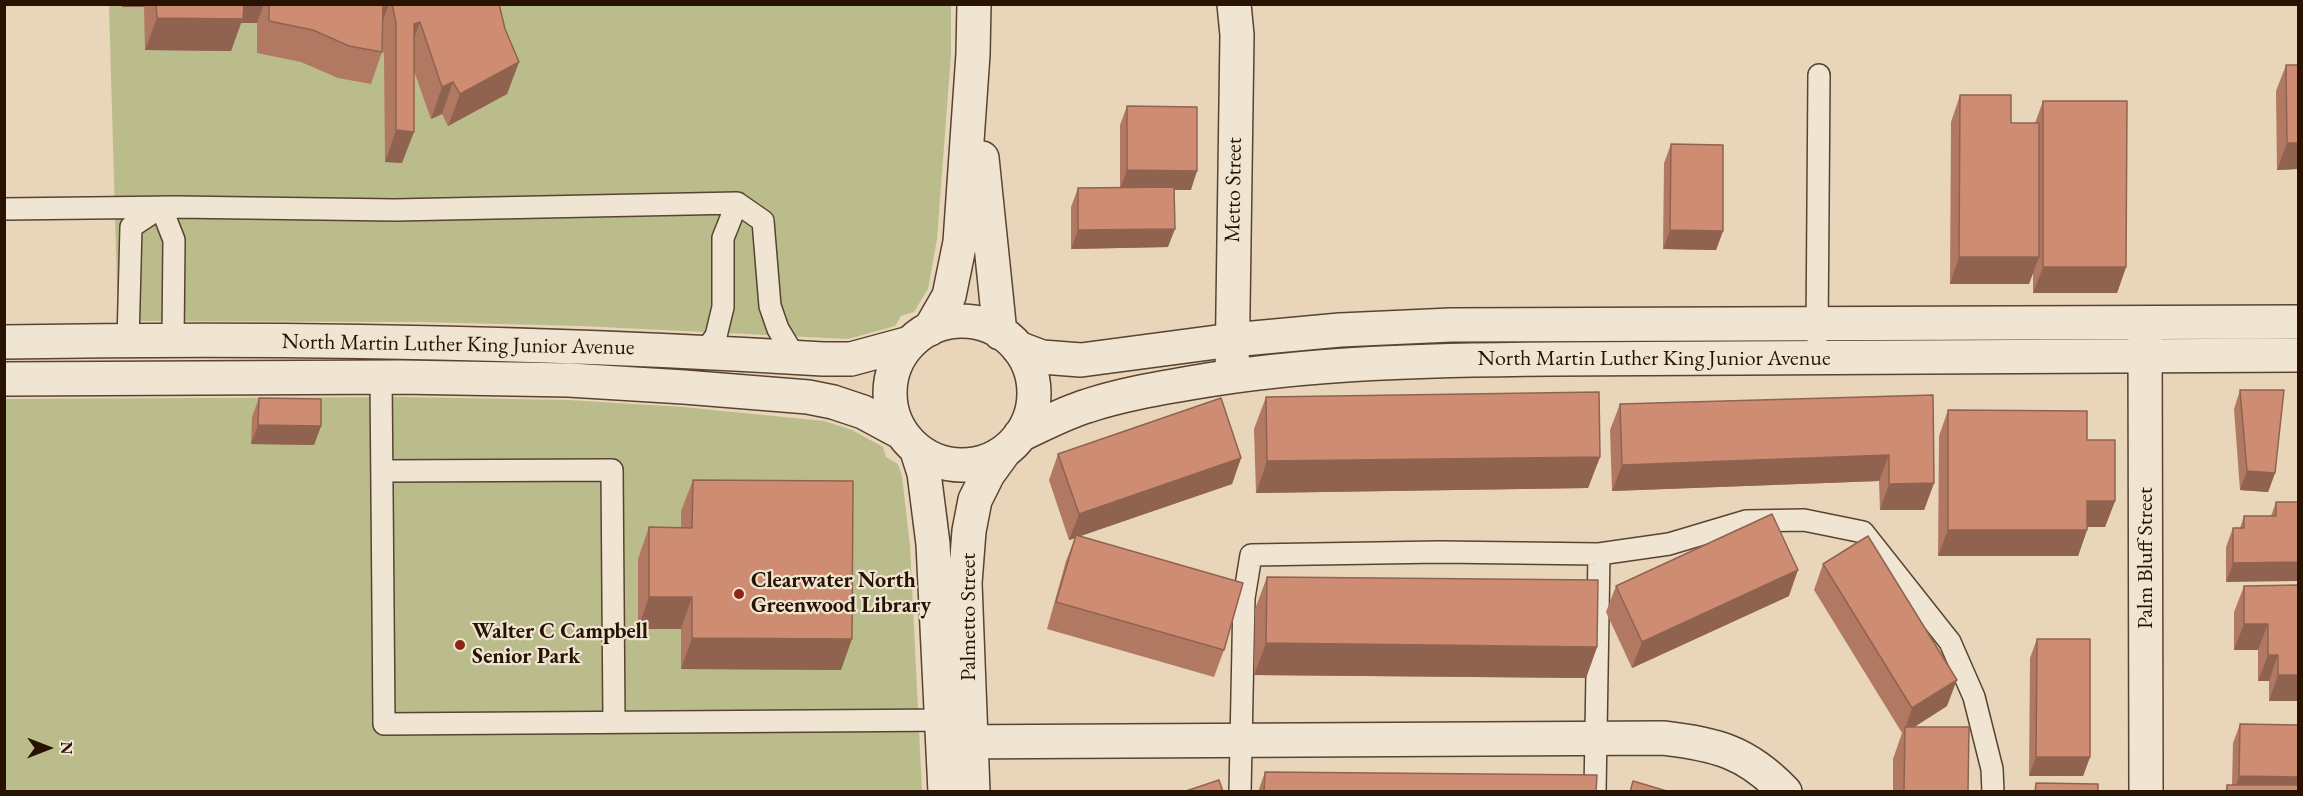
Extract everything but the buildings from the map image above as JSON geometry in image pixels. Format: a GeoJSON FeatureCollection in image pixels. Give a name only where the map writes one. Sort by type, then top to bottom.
{"type":"FeatureCollection","features":[{"type":"Feature","properties":{"kind":"street"},"geometry":{"type":"LineString","coordinates":[[920,336],[953,321],[978,323],[1009,340],[1029,368],[1033,391],[1031,415],[1012,443],[984,463],[960,466],[938,462],[910,442],[891,411],[890,387],[896,363],[920,336],[949,296],[957,260],[964,191],[974,4]]}},
{"type":"Feature","properties":{"kind":"street","name":"Metto Street"},"geometry":{"type":"LineString","coordinates":[[1232,376],[1237,35],[1234,4]]}},
{"type":"Feature","properties":{"kind":"street"},"geometry":{"type":"LineString","coordinates":[[973,54],[976,106],[1009,340]]}},
{"type":"Feature","properties":{"kind":"street","name":"North Martin Luther King Junior Avenue"},"geometry":{"type":"LineString","coordinates":[[1009,340],[1042,357],[1081,360],[1232,340],[1340,330],[1451,325],[2298,322]]}},
{"type":"Feature","properties":{"kind":"street","name":"Palm Bluff Street"},"geometry":{"type":"LineString","coordinates":[[2145,324],[2146,792]]}},
{"type":"Feature","properties":{"kind":"street","name":"North Martin Luther King Junior Avenue"},"geometry":{"type":"LineString","coordinates":[[4,342],[419,342],[581,346],[851,359],[920,336]]}},
{"type":"Feature","properties":{"kind":"street","name":"North Martin Luther King Junior Avenue"},"geometry":{"type":"LineString","coordinates":[[1012,443],[1088,405],[1144,391],[1232,376],[1352,364],[1442,360],[2298,355]]}},
{"type":"Feature","properties":{"kind":"street","name":"North Martin Luther King Junior Avenue"},"geometry":{"type":"LineString","coordinates":[[4,379],[381,377],[568,380],[684,387],[808,397],[846,405],[910,442]]}},
{"type":"Feature","properties":{"kind":"street","name":"Palmetto Street"},"geometry":{"type":"LineString","coordinates":[[910,442],[924,473],[957,731],[973,792]]}},
{"type":"Feature","properties":{"kind":"street","name":"Palmetto Street"},"geometry":{"type":"LineString","coordinates":[[945,792],[957,731],[969,531],[975,500],[988,474],[1012,443]]}},
{"type":"Feature","properties":{"kind":"street"},"geometry":{"type":"LineString","coordinates":[[957,731],[1240,741],[1663,738],[1700,742],[1738,754],[1769,775],[1785,792]]}},
{"type":"Feature","properties":{"kind":"lane"},"geometry":{"type":"LineString","coordinates":[[1817,358],[1819,75]]}},
{"type":"Feature","properties":{"kind":"lane"},"geometry":{"type":"LineString","coordinates":[[704,352],[716,336],[723,307],[723,238],[737,203]]}},
{"type":"Feature","properties":{"kind":"lane"},"geometry":{"type":"LineString","coordinates":[[4,209],[160,207],[394,210],[737,203],[763,221],[770,306],[778,329],[795,357]]}},
{"type":"Feature","properties":{"kind":"lane"},"geometry":{"type":"LineString","coordinates":[[128,341],[131,227],[160,207]]}},
{"type":"Feature","properties":{"kind":"lane"},"geometry":{"type":"LineString","coordinates":[[160,207],[174,240],[173,341]]}},
{"type":"Feature","properties":{"kind":"lane"},"geometry":{"type":"LineString","coordinates":[[381,377],[384,724],[614,722],[957,731]]}},
{"type":"Feature","properties":{"kind":"lane"},"geometry":{"type":"LineString","coordinates":[[382,471],[612,470],[614,722]]}},
{"type":"Feature","properties":{"kind":"lane"},"geometry":{"type":"LineString","coordinates":[[1240,792],[1244,598],[1251,555],[1440,552],[1599,554],[1669,544],[1746,521],[1804,520],[1863,532],[1950,642],[1974,697],[1992,769],[1993,792]]}},
{"type":"Feature","properties":{"kind":"lane"},"geometry":{"type":"LineString","coordinates":[[1595,792],[1599,554]]}},
{"type":"Feature","properties":{"kind":"green space"},"geometry":{"type":"Polygon","coordinates":[[[109,5],[951,5],[951,54],[937,239],[928,289],[914,312],[901,316],[895,326],[848,339],[581,326],[420,322],[118,321],[109,5]]]}},
{"type":"Feature","properties":{"kind":"green space","name":"Walter C Campbell Senior Park"},"geometry":{"type":"Polygon","coordinates":[[[401,397],[568,400],[683,407],[824,421],[852,430],[883,447],[886,457],[898,464],[902,476],[910,546],[922,791],[5,791],[4,399],[401,397]]]}},
{"type":"Feature","properties":{"kind":"place","name":"Clearwater North Greenwood Library"},"geometry":{"type":"Point","coordinates":[739,594]}},
{"type":"Feature","properties":{"kind":"place","name":"Walter C Campbell Senior Park"},"geometry":{"type":"Point","coordinates":[460,645]}}]}
